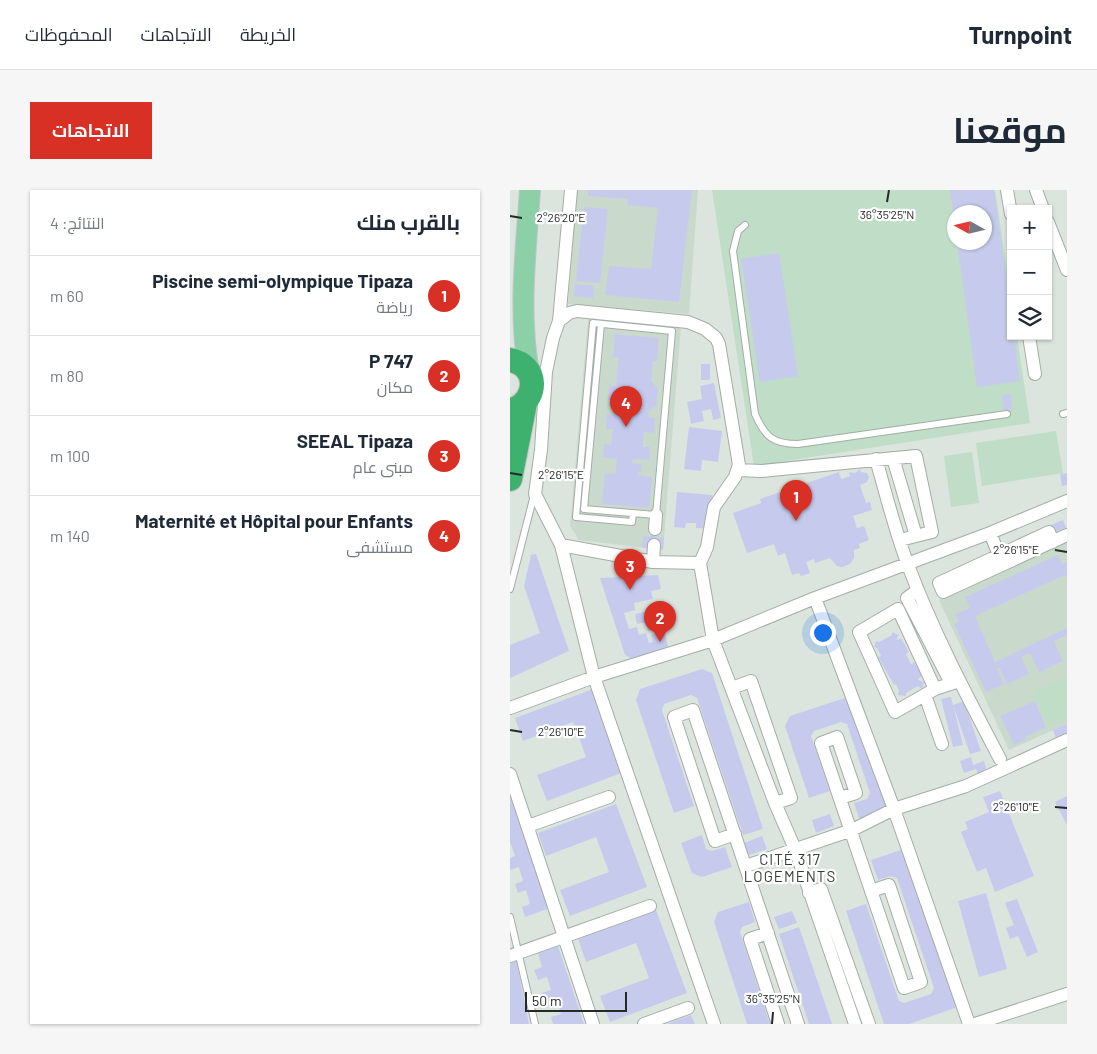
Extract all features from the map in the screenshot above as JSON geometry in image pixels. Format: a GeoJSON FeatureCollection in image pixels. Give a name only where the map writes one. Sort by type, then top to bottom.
{"type":"FeatureCollection","features":[{"type":"Feature","properties":{"kind":"highway"},"geometry":{"type":"LineString","coordinates":[[510,479],[525,388]]}},
{"type":"Feature","properties":{"kind":"main road"},"geometry":{"type":"LineString","coordinates":[[525,388],[524,297],[530,190]]}},
{"type":"Feature","properties":{"kind":"street"},"geometry":{"type":"LineString","coordinates":[[570,190],[559,321],[549,357],[525,388],[541,450],[535,494],[561,545],[594,677],[714,1024]]}},
{"type":"Feature","properties":{"kind":"street"},"geometry":{"type":"LineString","coordinates":[[1007,190],[1010,205]]}},
{"type":"Feature","properties":{"kind":"street"},"geometry":{"type":"LineString","coordinates":[[1036,190],[1042,205]]}},
{"type":"Feature","properties":{"kind":"street"},"geometry":{"type":"LineString","coordinates":[[1052,232],[1067,270]]}},
{"type":"Feature","properties":{"kind":"street"},"geometry":{"type":"LineString","coordinates":[[559,321],[568,313],[578,312],[688,322],[700,326],[711,333],[719,344],[740,459],[738,470],[714,507],[707,546],[700,563],[713,640],[775,803],[795,849],[855,1024]]}},
{"type":"Feature","properties":{"kind":"street"},"geometry":{"type":"LineString","coordinates":[[1031,340],[1035,374]]}},
{"type":"Feature","properties":{"kind":"street"},"geometry":{"type":"LineString","coordinates":[[738,470],[761,471],[916,456],[932,532],[900,540]]}},
{"type":"Feature","properties":{"kind":"street"},"geometry":{"type":"LineString","coordinates":[[893,458],[916,536]]}},
{"type":"Feature","properties":{"kind":"street"},"geometry":{"type":"LineString","coordinates":[[876,459],[908,565],[955,682],[1000,759]]}},
{"type":"Feature","properties":{"kind":"street"},"geometry":{"type":"LineString","coordinates":[[510,708],[594,677],[713,640],[815,598],[908,565],[1066,504]]}},
{"type":"Feature","properties":{"kind":"street"},"geometry":{"type":"LineString","coordinates":[[655,529],[656,515]]}},
{"type":"Feature","properties":{"kind":"street"},"geometry":{"type":"LineString","coordinates":[[990,533],[1001,560],[1053,542],[1067,535]]}},
{"type":"Feature","properties":{"kind":"street"},"geometry":{"type":"LineString","coordinates":[[561,545],[653,562],[700,563]]}},
{"type":"Feature","properties":{"kind":"street"},"geometry":{"type":"LineString","coordinates":[[653,562],[654,546]]}},
{"type":"Feature","properties":{"kind":"street"},"geometry":{"type":"LineString","coordinates":[[815,598],[894,809],[969,1024]]}},
{"type":"Feature","properties":{"kind":"street"},"geometry":{"type":"LineString","coordinates":[[942,744],[930,692],[898,609],[859,632],[896,712],[930,692],[955,682]]}},
{"type":"Feature","properties":{"kind":"street"},"geometry":{"type":"LineString","coordinates":[[732,688],[751,681],[791,798],[775,803]]}},
{"type":"Feature","properties":{"kind":"street"},"geometry":{"type":"LineString","coordinates":[[735,834],[715,841],[674,717],[693,710],[746,866],[797,1024]]}},
{"type":"Feature","properties":{"kind":"street"},"geometry":{"type":"LineString","coordinates":[[746,866],[852,830],[894,809],[966,786],[1067,740]]}},
{"type":"Feature","properties":{"kind":"street"},"geometry":{"type":"LineString","coordinates":[[510,774],[594,1024]]}},
{"type":"Feature","properties":{"kind":"street"},"geometry":{"type":"LineString","coordinates":[[528,826],[609,797]]}},
{"type":"Feature","properties":{"kind":"street"},"geometry":{"type":"LineString","coordinates":[[840,798],[852,830],[871,891],[904,988],[921,982],[889,885],[871,891]]}},
{"type":"Feature","properties":{"kind":"street"},"geometry":{"type":"LineString","coordinates":[[809,893],[821,889],[868,1024]]}},
{"type":"Feature","properties":{"kind":"street"},"geometry":{"type":"LineString","coordinates":[[515,954],[650,906]]}},
{"type":"Feature","properties":{"kind":"street"},"geometry":{"type":"LineString","coordinates":[[768,933],[750,939],[778,1024]]}},
{"type":"Feature","properties":{"kind":"street"},"geometry":{"type":"LineString","coordinates":[[974,1024],[1067,994]]}},
{"type":"Feature","properties":{"kind":"street"},"geometry":{"type":"LineString","coordinates":[[644,1024],[688,1008]]}},
{"type":"Feature","properties":{"kind":"lane"},"geometry":{"type":"LineString","coordinates":[[745,225],[738,231],[732,251],[756,414],[764,432],[771,439],[778,442],[798,444],[1007,414]]}},
{"type":"Feature","properties":{"kind":"lane"},"geometry":{"type":"LineString","coordinates":[[601,324],[584,509],[633,514],[656,515],[672,331],[593,323],[576,517],[632,522],[633,514]]}},
{"type":"Feature","properties":{"kind":"lane"},"geometry":{"type":"LineString","coordinates":[[510,589],[535,494]]}},
{"type":"Feature","properties":{"kind":"lane"},"geometry":{"type":"LineString","coordinates":[[510,917],[515,954],[535,1024]]}},
{"type":"Feature","properties":{"kind":"shaded area"},"geometry":{"type":"Polygon","coordinates":[[[577,190],[698,190],[689,314],[568,304],[577,190]]]}},
{"type":"Feature","properties":{"kind":"shaded area"},"geometry":{"type":"Polygon","coordinates":[[[588,319],[681,327],[663,550],[579,540],[570,526],[588,319]]]}},
{"type":"Feature","properties":{"kind":"shaded area"},"geometry":{"type":"Polygon","coordinates":[[[1067,542],[1067,724],[1009,750],[939,600],[1067,542]]]}},
{"type":"Feature","properties":{"kind":"green space"},"geometry":{"type":"Polygon","coordinates":[[[712,190],[995,190],[1007,270],[1007,340],[1018,340],[1030,423],[754,466],[712,190]]]}},
{"type":"Feature","properties":{"kind":"green space"},"geometry":{"type":"Polygon","coordinates":[[[1056,431],[1063,473],[982,486],[976,443],[1056,431]]]}},
{"type":"Feature","properties":{"kind":"green space"},"geometry":{"type":"Polygon","coordinates":[[[972,452],[979,503],[951,507],[944,456],[972,452]]]}},
{"type":"Feature","properties":{"kind":"green space"},"geometry":{"type":"Polygon","coordinates":[[[1067,677],[1067,718],[1048,726],[1033,692],[1067,677]]]}},
{"type":"Feature","properties":{"kind":"building"},"geometry":{"type":"Polygon","coordinates":[[[588,190],[692,190],[679,302],[605,295],[609,266],[651,269],[658,208],[627,205],[628,199],[588,196],[588,190]]]}},
{"type":"Feature","properties":{"kind":"building"},"geometry":{"type":"Polygon","coordinates":[[[950,190],[994,190],[1007,284],[1007,340],[1015,340],[1020,381],[977,387],[958,250],[992,250],[992,205],[952,205],[950,190]]]}},
{"type":"Feature","properties":{"kind":"building"},"geometry":{"type":"Polygon","coordinates":[[[584,207],[608,209],[600,283],[576,281],[584,207]]]}},
{"type":"Feature","properties":{"kind":"building"},"geometry":{"type":"Polygon","coordinates":[[[779,253],[798,376],[760,382],[741,259],[779,253]]]}},
{"type":"Feature","properties":{"kind":"building"},"geometry":{"type":"Polygon","coordinates":[[[575,284],[594,286],[593,298],[574,296],[575,284]]]}},
{"type":"Feature","properties":{"kind":"building"},"geometry":{"type":"Polygon","coordinates":[[[615,334],[659,338],[657,361],[653,361],[651,380],[658,389],[656,406],[649,410],[648,417],[655,418],[654,433],[644,432],[643,447],[650,447],[649,460],[633,459],[632,463],[642,464],[641,472],[638,472],[638,475],[652,477],[649,508],[602,504],[605,473],[615,474],[617,459],[603,458],[604,444],[611,445],[613,429],[606,429],[607,414],[613,415],[614,400],[608,400],[609,385],[616,386],[619,357],[613,357],[615,334]]]}},
{"type":"Feature","properties":{"kind":"building"},"geometry":{"type":"Polygon","coordinates":[[[701,364],[710,364],[710,380],[701,380],[701,364]]]}},
{"type":"Feature","properties":{"kind":"building"},"geometry":{"type":"Polygon","coordinates":[[[714,383],[721,418],[713,420],[711,409],[702,411],[704,421],[691,424],[687,402],[702,399],[700,386],[714,383]]]}},
{"type":"Feature","properties":{"kind":"building"},"geometry":{"type":"Polygon","coordinates":[[[1011,394],[1012,410],[1004,411],[1002,395],[1011,394]]]}},
{"type":"Feature","properties":{"kind":"building"},"geometry":{"type":"Polygon","coordinates":[[[689,427],[722,431],[718,462],[702,460],[701,471],[684,469],[689,427]]]}},
{"type":"Feature","properties":{"kind":"building"},"geometry":{"type":"Polygon","coordinates":[[[860,469],[861,472],[867,473],[869,477],[867,482],[860,485],[866,503],[870,502],[872,510],[853,516],[857,528],[864,526],[869,540],[859,544],[860,548],[854,550],[854,558],[850,564],[842,567],[837,566],[830,558],[815,563],[814,559],[806,562],[810,573],[801,576],[799,573],[792,575],[785,553],[778,556],[774,544],[747,553],[733,513],[761,503],[760,499],[839,472],[841,479],[850,476],[849,472],[855,473],[860,469]]]}},
{"type":"Feature","properties":{"kind":"building"},"geometry":{"type":"Polygon","coordinates":[[[1067,473],[1067,485],[1062,486],[1060,474],[1067,473]]]}},
{"type":"Feature","properties":{"kind":"building"},"geometry":{"type":"Polygon","coordinates":[[[677,492],[712,495],[710,529],[696,528],[696,523],[686,523],[685,528],[674,527],[677,492]]]}},
{"type":"Feature","properties":{"kind":"building"},"geometry":{"type":"Polygon","coordinates":[[[1063,520],[1066,528],[1054,533],[1051,525],[1063,520]]]}},
{"type":"Feature","properties":{"kind":"building"},"geometry":{"type":"Polygon","coordinates":[[[650,532],[658,533],[657,538],[664,538],[663,549],[642,548],[643,536],[650,537],[650,532]]]}},
{"type":"Feature","properties":{"kind":"building"},"geometry":{"type":"Polygon","coordinates":[[[536,554],[569,651],[510,678],[510,645],[540,633],[524,586],[531,555],[536,554]]]}},
{"type":"Feature","properties":{"kind":"building"},"geometry":{"type":"Polygon","coordinates":[[[1058,555],[1062,564],[1067,562],[1067,579],[1065,575],[975,616],[995,662],[1067,628],[1067,635],[1054,641],[1063,661],[1039,672],[1030,653],[1021,657],[1029,674],[1007,684],[999,667],[997,669],[1004,684],[986,692],[954,624],[959,622],[955,614],[970,608],[965,597],[1058,555]]]}},
{"type":"Feature","properties":{"kind":"building"},"geometry":{"type":"Polygon","coordinates":[[[658,575],[661,589],[651,591],[653,599],[634,603],[635,610],[624,613],[629,629],[637,627],[639,635],[646,633],[649,643],[653,642],[651,635],[664,631],[669,650],[634,660],[625,655],[600,578],[658,575]]]}},
{"type":"Feature","properties":{"kind":"building"},"geometry":{"type":"Polygon","coordinates":[[[656,609],[661,627],[648,631],[646,622],[637,624],[635,614],[656,609]]]}},
{"type":"Feature","properties":{"kind":"building"},"geometry":{"type":"Polygon","coordinates":[[[892,632],[899,635],[898,640],[901,638],[909,652],[906,654],[911,664],[914,662],[922,676],[918,679],[924,682],[922,689],[918,686],[906,693],[906,696],[898,695],[899,691],[896,684],[894,685],[878,657],[881,656],[877,648],[874,647],[876,641],[879,642],[892,635],[892,632]]]}},
{"type":"Feature","properties":{"kind":"building"},"geometry":{"type":"Polygon","coordinates":[[[702,669],[712,673],[763,829],[743,835],[697,698],[691,695],[664,704],[662,710],[694,806],[674,813],[636,700],[640,689],[702,669]]]}},
{"type":"Feature","properties":{"kind":"building"},"geometry":{"type":"Polygon","coordinates":[[[593,689],[624,772],[547,801],[537,775],[586,757],[573,722],[523,741],[515,718],[593,689]]]}},
{"type":"Feature","properties":{"kind":"building"},"geometry":{"type":"Polygon","coordinates":[[[851,696],[861,700],[896,803],[861,824],[854,803],[867,799],[870,793],[847,724],[841,722],[814,731],[811,736],[830,791],[809,798],[785,726],[790,716],[851,696]]]}},
{"type":"Feature","properties":{"kind":"building"},"geometry":{"type":"Polygon","coordinates":[[[951,697],[963,745],[953,747],[941,699],[951,697]]]}},
{"type":"Feature","properties":{"kind":"building"},"geometry":{"type":"Polygon","coordinates":[[[964,701],[981,751],[970,754],[953,705],[964,701]]]}},
{"type":"Feature","properties":{"kind":"building"},"geometry":{"type":"Polygon","coordinates":[[[1035,701],[1046,727],[1025,737],[1026,739],[1014,745],[1000,716],[1035,701]]]}},
{"type":"Feature","properties":{"kind":"building"},"geometry":{"type":"Polygon","coordinates":[[[1067,724],[1067,738],[1057,742],[1053,730],[1067,724]]]}},
{"type":"Feature","properties":{"kind":"building"},"geometry":{"type":"Polygon","coordinates":[[[971,757],[973,765],[984,761],[988,775],[979,778],[976,769],[964,773],[960,761],[971,757]]]}},
{"type":"Feature","properties":{"kind":"building"},"geometry":{"type":"Polygon","coordinates":[[[510,784],[553,907],[525,917],[522,907],[530,904],[526,890],[518,893],[515,884],[523,881],[519,867],[510,870],[510,858],[515,856],[510,842],[510,784]]]}},
{"type":"Feature","properties":{"kind":"building"},"geometry":{"type":"Polygon","coordinates":[[[1000,791],[1034,876],[995,892],[986,868],[977,872],[961,832],[968,829],[965,822],[989,812],[983,797],[1000,791]]]}},
{"type":"Feature","properties":{"kind":"building"},"geometry":{"type":"Polygon","coordinates":[[[1067,796],[1067,825],[1055,802],[1067,796]]]}},
{"type":"Feature","properties":{"kind":"building"},"geometry":{"type":"Polygon","coordinates":[[[616,804],[647,887],[570,916],[560,890],[609,872],[596,837],[546,856],[538,833],[616,804]]]}},
{"type":"Feature","properties":{"kind":"building"},"geometry":{"type":"Polygon","coordinates":[[[830,814],[834,826],[816,833],[812,820],[830,814]]]}},
{"type":"Feature","properties":{"kind":"building"},"geometry":{"type":"Polygon","coordinates":[[[702,835],[706,849],[712,851],[725,847],[732,867],[702,877],[692,873],[681,843],[702,835]]]}},
{"type":"Feature","properties":{"kind":"building"},"geometry":{"type":"Polygon","coordinates":[[[762,836],[767,849],[749,855],[744,843],[762,836]]]}},
{"type":"Feature","properties":{"kind":"building"},"geometry":{"type":"Polygon","coordinates":[[[901,850],[912,854],[960,998],[955,1008],[909,1024],[884,1024],[846,911],[866,904],[899,1001],[904,1003],[931,994],[934,988],[897,878],[891,876],[878,880],[871,860],[901,850]]]}},
{"type":"Feature","properties":{"kind":"building"},"geometry":{"type":"Polygon","coordinates":[[[986,893],[1007,969],[979,977],[958,901],[986,893]]]}},
{"type":"Feature","properties":{"kind":"building"},"geometry":{"type":"Polygon","coordinates":[[[1017,899],[1038,952],[1027,957],[1018,936],[1010,939],[1006,928],[1014,925],[1005,903],[1017,899]]]}},
{"type":"Feature","properties":{"kind":"building"},"geometry":{"type":"Polygon","coordinates":[[[749,902],[755,922],[742,927],[740,932],[770,1024],[747,1024],[714,922],[718,912],[749,902]]]}},
{"type":"Feature","properties":{"kind":"building"},"geometry":{"type":"Polygon","coordinates":[[[656,910],[687,993],[610,1022],[600,996],[649,978],[636,943],[586,962],[578,939],[656,910]]]}},
{"type":"Feature","properties":{"kind":"building"},"geometry":{"type":"Polygon","coordinates":[[[792,911],[797,923],[779,929],[774,917],[792,911]]]}},
{"type":"Feature","properties":{"kind":"building"},"geometry":{"type":"Polygon","coordinates":[[[799,927],[832,1024],[809,1024],[779,934],[799,927]]]}},
{"type":"Feature","properties":{"kind":"building"},"geometry":{"type":"Polygon","coordinates":[[[558,946],[584,1024],[553,1024],[551,1017],[561,1014],[556,998],[545,1002],[542,993],[551,990],[547,977],[538,980],[534,970],[542,967],[538,953],[558,946]]]}},
{"type":"Feature","properties":{"kind":"building"},"geometry":{"type":"Polygon","coordinates":[[[516,959],[529,1024],[510,1024],[510,961],[516,959]]]}},
{"type":"Feature","properties":{"kind":"building"},"geometry":{"type":"Polygon","coordinates":[[[691,1015],[695,1024],[667,1024],[691,1015]]]}},
{"type":"Feature","properties":{"kind":"place","name":"Maternité et Hôpital pour Enfants"},"geometry":{"type":"Point","coordinates":[626,427]}},
{"type":"Feature","properties":{"kind":"place","name":"Piscine semi-olympique Tipaza"},"geometry":{"type":"Point","coordinates":[796,521]}},
{"type":"Feature","properties":{"kind":"place","name":"SEEAL Tipaza"},"geometry":{"type":"Point","coordinates":[630,590]}},
{"type":"Feature","properties":{"kind":"place","name":"P 747"},"geometry":{"type":"Point","coordinates":[660,642]}},
{"type":"Feature","properties":{"kind":"district","name":"CITÉ 317 LOGEMENTS"},"geometry":{"type":"Point","coordinates":[790,868]}}]}
